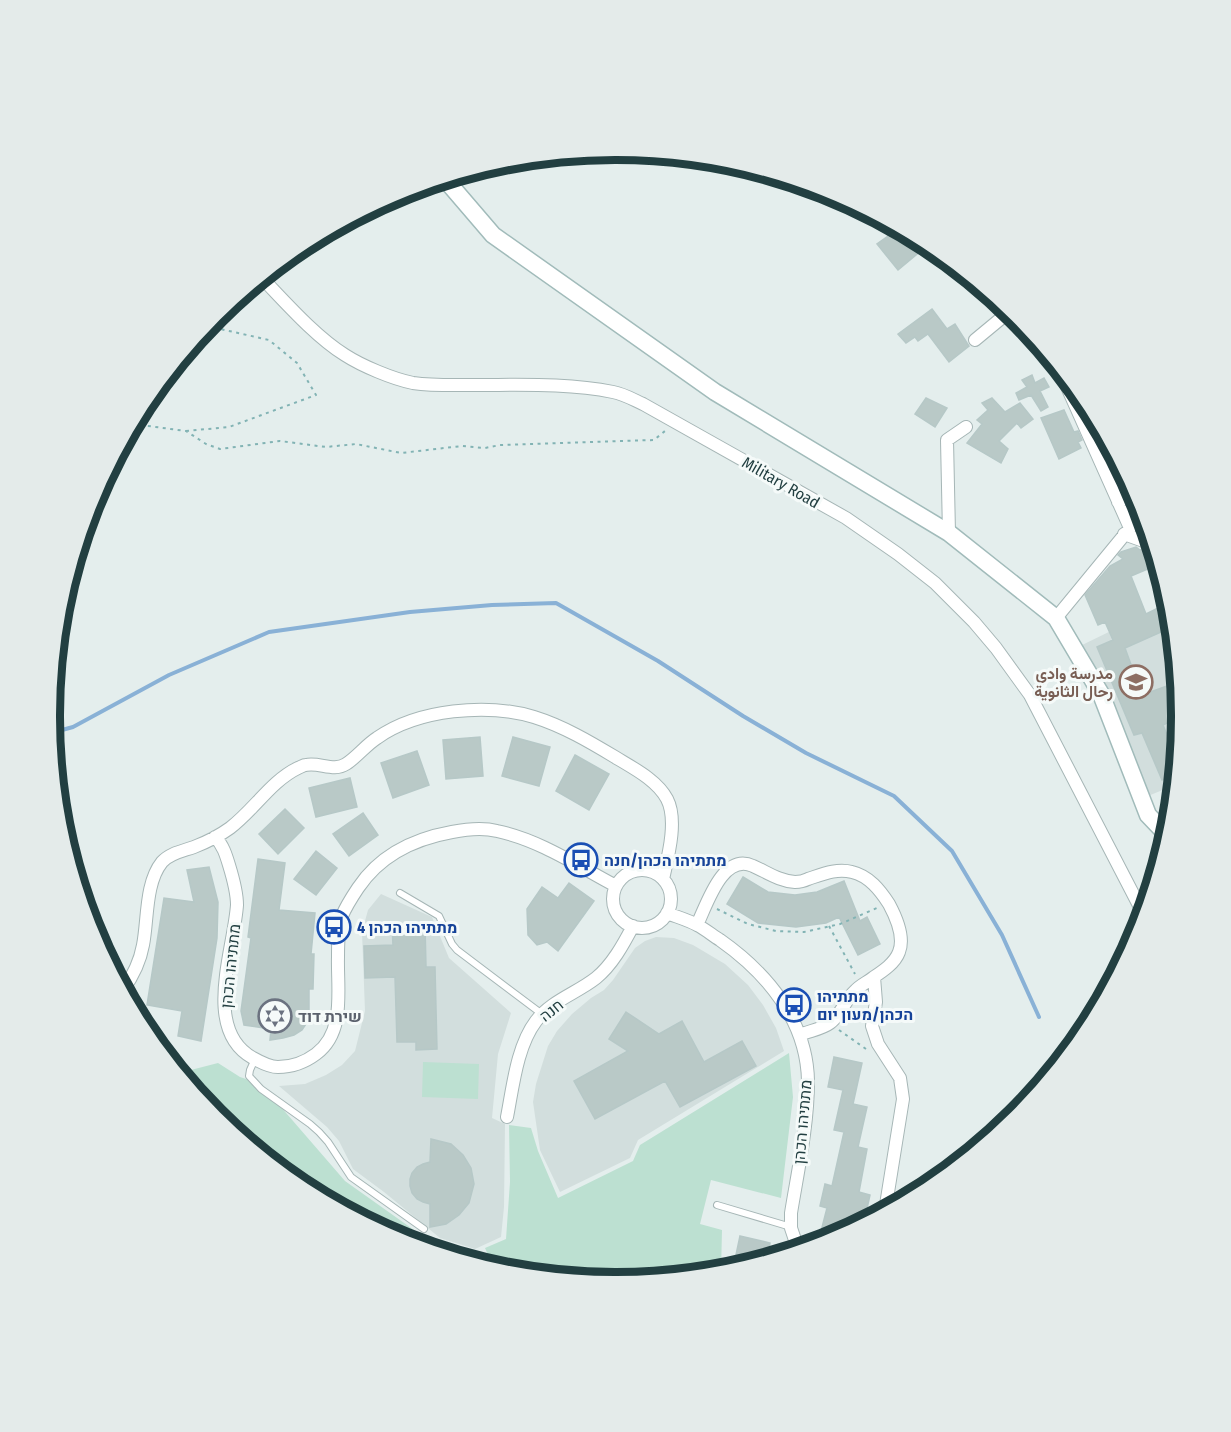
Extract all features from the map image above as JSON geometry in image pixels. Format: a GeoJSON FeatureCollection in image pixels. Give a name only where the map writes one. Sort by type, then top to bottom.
{"type":"FeatureCollection","features":[{"type":"Feature","properties":{"kind":"street"},"geometry":{"type":"LineString","coordinates":[[451,186],[492,235],[715,392],[949,533],[1056,618],[1101,694],[1148,815],[1160,825]]}},
{"type":"Feature","properties":{"kind":"street","name":"Military Road"},"geometry":{"type":"LineString","coordinates":[[267,283],[322,337],[345,355],[375,371],[411,382],[446,385],[578,387],[616,393],[643,404],[846,518],[935,582],[996,648],[1030,695],[1138,904]]}},
{"type":"Feature","properties":{"kind":"street"},"geometry":{"type":"LineString","coordinates":[[975,340],[1002,317]]}},
{"type":"Feature","properties":{"kind":"street"},"geometry":{"type":"LineString","coordinates":[[1056,618],[1130,528],[1074,403]]}},
{"type":"Feature","properties":{"kind":"street"},"geometry":{"type":"LineString","coordinates":[[949,533],[947,440],[966,427]]}},
{"type":"Feature","properties":{"kind":"street"},"geometry":{"type":"LineString","coordinates":[[1118,502],[1127,499]]}},
{"type":"Feature","properties":{"kind":"street"},"geometry":{"type":"LineString","coordinates":[[1124,534],[1143,541]]}},
{"type":"Feature","properties":{"kind":"street"},"geometry":{"type":"LineString","coordinates":[[128,983],[139,962],[150,891],[156,873],[163,862],[173,854],[215,837],[231,827],[282,779],[301,767],[307,764],[333,768],[344,766],[377,737],[416,719],[462,710],[499,711],[534,717],[556,725],[587,740],[651,781],[668,801],[671,812],[672,830],[663,879]]}},
{"type":"Feature","properties":{"kind":"street","name":"מתתיהו הכהן"},"geometry":{"type":"LineString","coordinates":[[215,837],[221,843],[226,855],[237,904],[223,1005],[226,1021],[238,1047],[249,1056],[273,1067],[288,1067],[309,1059],[321,1051],[328,1042],[338,1015],[339,936],[343,916],[350,899],[374,867],[410,844],[432,835],[476,829],[494,830],[537,843],[616,886]]}},
{"type":"Feature","properties":{"kind":"street"},"geometry":{"type":"LineString","coordinates":[[697,925],[717,883],[725,872],[732,866],[743,862],[785,881],[798,883],[836,870],[863,876],[874,884],[893,912],[901,942],[899,952],[893,961],[855,990],[829,1023],[800,1035]]}},
{"type":"Feature","properties":{"kind":"street"},"geometry":{"type":"LineString","coordinates":[[647,871],[663,879],[669,890],[670,903],[662,920],[653,926],[638,928],[624,922],[618,916],[613,896],[616,886],[624,876],[632,872],[647,871]]}},
{"type":"Feature","properties":{"kind":"street","name":"מתתיהו הכהן"},"geometry":{"type":"LineString","coordinates":[[667,913],[697,925],[752,965],[772,987],[789,1012],[800,1035],[808,1080],[806,1118],[791,1213],[791,1228],[795,1241]]}},
{"type":"Feature","properties":{"kind":"street","name":"חנה"},"geometry":{"type":"LineString","coordinates":[[507,1117],[520,1054],[536,1021],[548,1009],[596,978],[617,954],[633,927]]}},
{"type":"Feature","properties":{"kind":"street"},"geometry":{"type":"LineString","coordinates":[[874,977],[876,1002],[872,1026],[878,1044],[900,1078],[903,1099],[887,1200]]}},
{"type":"Feature","properties":{"kind":"lane"},"geometry":{"type":"LineString","coordinates":[[400,892],[440,916],[457,950],[543,1015]]}},
{"type":"Feature","properties":{"kind":"lane"},"geometry":{"type":"LineString","coordinates":[[255,1059],[249,1076],[261,1089],[319,1132],[351,1177],[424,1229]]}},
{"type":"Feature","properties":{"kind":"lane"},"geometry":{"type":"LineString","coordinates":[[717,1205],[791,1228]]}},
{"type":"Feature","properties":{"kind":"path"},"geometry":{"type":"LineString","coordinates":[[142,425],[186,431],[230,427],[316,395],[297,363],[269,340],[218,328]]}},
{"type":"Feature","properties":{"kind":"path"},"geometry":{"type":"LineString","coordinates":[[186,431],[206,444],[220,448],[280,441],[326,447],[356,444],[401,453],[462,446],[485,448],[500,445],[654,440],[676,422]]}},
{"type":"Feature","properties":{"kind":"path"},"geometry":{"type":"LineString","coordinates":[[707,903],[748,924],[776,931],[804,932],[840,924],[888,903]]}},
{"type":"Feature","properties":{"kind":"path"},"geometry":{"type":"LineString","coordinates":[[829,926],[862,986]]}},
{"type":"Feature","properties":{"kind":"path"},"geometry":{"type":"LineString","coordinates":[[829,1023],[867,1050]]}},
{"type":"Feature","properties":{"kind":"shaded area","name":"مدرسة وادي رحال الثانوية"},"geometry":{"type":"Polygon","coordinates":[[[1158,608],[1166,643],[1170,680],[1170,752],[1166,789],[1143,798],[1078,647],[1158,608]]]}},
{"type":"Feature","properties":{"kind":"shaded area"},"geometry":{"type":"Polygon","coordinates":[[[381,894],[432,917],[449,958],[511,1013],[498,1054],[492,1118],[505,1124],[504,1207],[501,1237],[475,1249],[440,1238],[353,1169],[339,1141],[327,1127],[279,1086],[305,1084],[326,1075],[342,1065],[355,1051],[365,1011],[362,932],[368,910],[381,894]]]}},
{"type":"Feature","properties":{"kind":"shaded area"},"geometry":{"type":"Polygon","coordinates":[[[656,937],[674,938],[693,945],[725,964],[748,985],[763,1005],[776,1028],[784,1051],[638,1140],[630,1158],[560,1192],[540,1150],[533,1102],[548,1046],[572,1014],[604,990],[613,980],[635,948],[656,937]]]}},
{"type":"Feature","properties":{"kind":"green space"},"geometry":{"type":"Polygon","coordinates":[[[789,1053],[793,1097],[781,1198],[711,1180],[700,1224],[722,1230],[721,1261],[688,1267],[616,1272],[543,1267],[489,1257],[485,1248],[506,1239],[510,1182],[509,1125],[531,1128],[558,1198],[633,1161],[640,1145],[789,1053]]]}},
{"type":"Feature","properties":{"kind":"green space"},"geometry":{"type":"Polygon","coordinates":[[[423,1062],[479,1064],[478,1099],[422,1097],[423,1062]]]}},
{"type":"Feature","properties":{"kind":"green space"},"geometry":{"type":"Polygon","coordinates":[[[218,1063],[240,1077],[261,1084],[345,1181],[421,1236],[370,1214],[338,1197],[277,1157],[223,1109],[189,1071],[218,1063]]]}},
{"type":"Feature","properties":{"kind":"building"},"geometry":{"type":"Polygon","coordinates":[[[885,231],[920,252],[898,270],[877,244],[888,236],[885,231]]]}},
{"type":"Feature","properties":{"kind":"building"},"geometry":{"type":"Polygon","coordinates":[[[932,309],[947,329],[955,324],[969,346],[949,362],[928,334],[918,341],[915,337],[906,343],[898,334],[932,309]]]}},
{"type":"Feature","properties":{"kind":"building"},"geometry":{"type":"Polygon","coordinates":[[[1032,375],[1035,383],[1044,378],[1049,387],[1040,391],[1048,407],[1041,411],[1031,395],[1019,400],[1016,393],[1027,387],[1022,380],[1032,375]]]}},
{"type":"Feature","properties":{"kind":"building"},"geometry":{"type":"Polygon","coordinates":[[[926,398],[947,408],[935,427],[915,414],[926,398]]]}},
{"type":"Feature","properties":{"kind":"building"},"geometry":{"type":"Polygon","coordinates":[[[992,398],[1005,412],[1020,403],[1033,419],[1021,428],[1017,423],[999,441],[1008,449],[1001,463],[967,443],[982,424],[977,420],[988,410],[982,403],[992,398]]]}},
{"type":"Feature","properties":{"kind":"building"},"geometry":{"type":"Polygon","coordinates":[[[1064,410],[1074,432],[1078,431],[1082,440],[1078,442],[1081,448],[1059,459],[1041,418],[1064,410]]]}},
{"type":"Feature","properties":{"kind":"building"},"geometry":{"type":"Polygon","coordinates":[[[1136,547],[1146,550],[1151,568],[1131,576],[1146,614],[1158,608],[1161,615],[1164,631],[1125,648],[1142,695],[1170,685],[1171,721],[1163,725],[1170,743],[1170,752],[1167,777],[1162,780],[1142,733],[1134,735],[1097,647],[1113,640],[1105,622],[1098,625],[1085,595],[1110,566],[1123,559],[1118,555],[1136,547]]]}},
{"type":"Feature","properties":{"kind":"building"},"geometry":{"type":"Polygon","coordinates":[[[480,737],[483,776],[446,779],[443,740],[480,737]]]}},
{"type":"Feature","properties":{"kind":"building"},"geometry":{"type":"Polygon","coordinates":[[[513,737],[550,747],[539,786],[502,776],[513,737]]]}},
{"type":"Feature","properties":{"kind":"building"},"geometry":{"type":"Polygon","coordinates":[[[417,751],[429,785],[393,798],[381,763],[417,751]]]}},
{"type":"Feature","properties":{"kind":"building"},"geometry":{"type":"Polygon","coordinates":[[[575,755],[609,774],[589,810],[556,791],[575,755]]]}},
{"type":"Feature","properties":{"kind":"building"},"geometry":{"type":"Polygon","coordinates":[[[350,778],[357,807],[316,817],[309,788],[350,778]]]}},
{"type":"Feature","properties":{"kind":"building"},"geometry":{"type":"Polygon","coordinates":[[[285,809],[304,828],[278,854],[259,834],[285,809]]]}},
{"type":"Feature","properties":{"kind":"building"},"geometry":{"type":"Polygon","coordinates":[[[363,813],[378,835],[349,856],[333,834],[363,813]]]}},
{"type":"Feature","properties":{"kind":"building"},"geometry":{"type":"Polygon","coordinates":[[[316,851],[337,868],[316,895],[294,879],[316,851]]]}},
{"type":"Feature","properties":{"kind":"building"},"geometry":{"type":"Polygon","coordinates":[[[258,859],[285,863],[279,910],[315,913],[311,954],[314,954],[313,989],[309,989],[309,1014],[306,1024],[294,1035],[270,1040],[271,1029],[244,1025],[241,1011],[251,938],[248,937],[258,859]]]}},
{"type":"Feature","properties":{"kind":"building"},"geometry":{"type":"Polygon","coordinates":[[[209,867],[218,902],[217,938],[201,1041],[178,1036],[182,1011],[147,1005],[164,898],[194,902],[187,870],[209,867]]]}},
{"type":"Feature","properties":{"kind":"building"},"geometry":{"type":"Polygon","coordinates":[[[743,877],[768,892],[795,895],[817,892],[844,881],[860,921],[867,917],[880,944],[858,955],[839,917],[826,923],[796,927],[758,923],[727,904],[743,877]]]}},
{"type":"Feature","properties":{"kind":"building"},"geometry":{"type":"Polygon","coordinates":[[[569,883],[594,901],[558,951],[547,942],[537,945],[528,935],[527,909],[542,887],[558,898],[569,883]]]}},
{"type":"Feature","properties":{"kind":"building"},"geometry":{"type":"Polygon","coordinates":[[[425,925],[426,967],[435,967],[437,1049],[416,1050],[416,1042],[397,1042],[395,977],[365,978],[364,946],[393,945],[392,926],[425,925]]]}},
{"type":"Feature","properties":{"kind":"building"},"geometry":{"type":"Polygon","coordinates":[[[626,1012],[659,1034],[682,1021],[704,1062],[742,1041],[756,1066],[680,1107],[665,1081],[595,1119],[574,1081],[628,1051],[609,1039],[626,1012]]]}},
{"type":"Feature","properties":{"kind":"building"},"geometry":{"type":"Polygon","coordinates":[[[834,1057],[862,1063],[853,1104],[867,1107],[858,1147],[867,1149],[859,1192],[870,1195],[866,1211],[821,1232],[827,1208],[820,1206],[825,1184],[832,1186],[844,1132],[834,1130],[843,1090],[828,1087],[834,1057]]]}},
{"type":"Feature","properties":{"kind":"building"},"geometry":{"type":"Polygon","coordinates":[[[431,1139],[451,1144],[463,1155],[471,1168],[474,1184],[469,1203],[459,1215],[446,1224],[430,1227],[430,1204],[417,1199],[412,1193],[410,1179],[417,1167],[430,1162],[431,1139]]]}},
{"type":"Feature","properties":{"kind":"building"},"geometry":{"type":"Polygon","coordinates":[[[740,1236],[770,1243],[769,1250],[735,1258],[740,1236]]]}},
{"type":"Feature","properties":{"kind":"waterway"},"geometry":{"type":"LineString","coordinates":[[60,730],[73,727],[169,675],[269,632],[410,612],[492,605],[556,603],[658,661],[743,716],[806,753],[894,796],[952,851],[1002,935],[1039,1017]]}},
{"type":"Feature","properties":{"kind":"place","name":"مدرسة وادي رحال الثانوية"},"geometry":{"type":"Point","coordinates":[1136,682]}},
{"type":"Feature","properties":{"kind":"place","name":"מתתיהו הכהן/חנה"},"geometry":{"type":"Point","coordinates":[581,860]}},
{"type":"Feature","properties":{"kind":"place","name":"מתתיהו הכהן 4"},"geometry":{"type":"Point","coordinates":[334,927]}},
{"type":"Feature","properties":{"kind":"place","name":"מתתיהו הכהן/מעון יום"},"geometry":{"type":"Point","coordinates":[794,1005]}},
{"type":"Feature","properties":{"kind":"place","name":"שירת דוד"},"geometry":{"type":"Point","coordinates":[275,1016]}}]}
